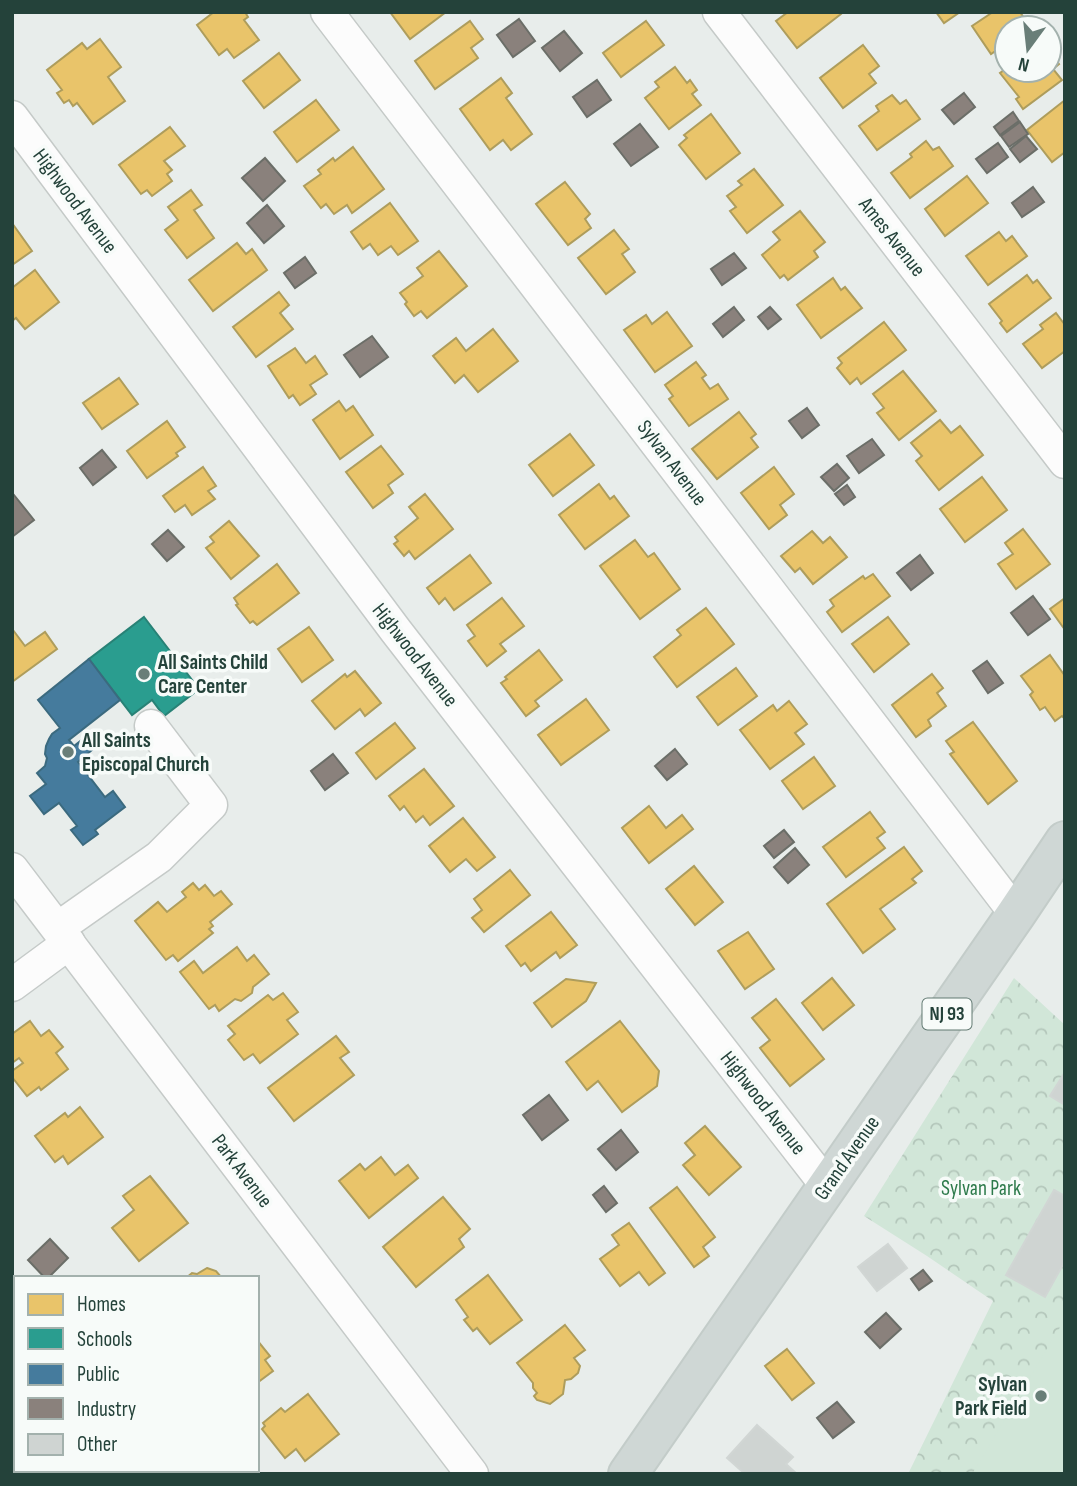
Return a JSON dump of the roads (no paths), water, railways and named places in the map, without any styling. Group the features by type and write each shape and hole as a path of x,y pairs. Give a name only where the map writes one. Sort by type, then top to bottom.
{"main road":[{"name":"Grand Avenue","path":"628,1474 1065,841"}],"street":[{"name":"Sylvan Avenue","path":"327,12 1016,914"},
{"name":"Ames Avenue","path":"719,12 1065,462"},
{"name":"Highwood Avenue","path":"12,117 396,631 827,1186"},
{"path":"12,985 63,936 159,857 211,805 151,726"},
{"name":"Park Avenue","path":"12,869 472,1474"}],"place":[{"name":"All Saints Child Care Center","path":"144,674"},
{"name":"All Saints Episcopal Church","path":"68,752"},
{"name":"Sylvan Park Field","path":"1041,1396"}],"park label":[{"name":"Sylvan Park","path":"981,1188"}]}
